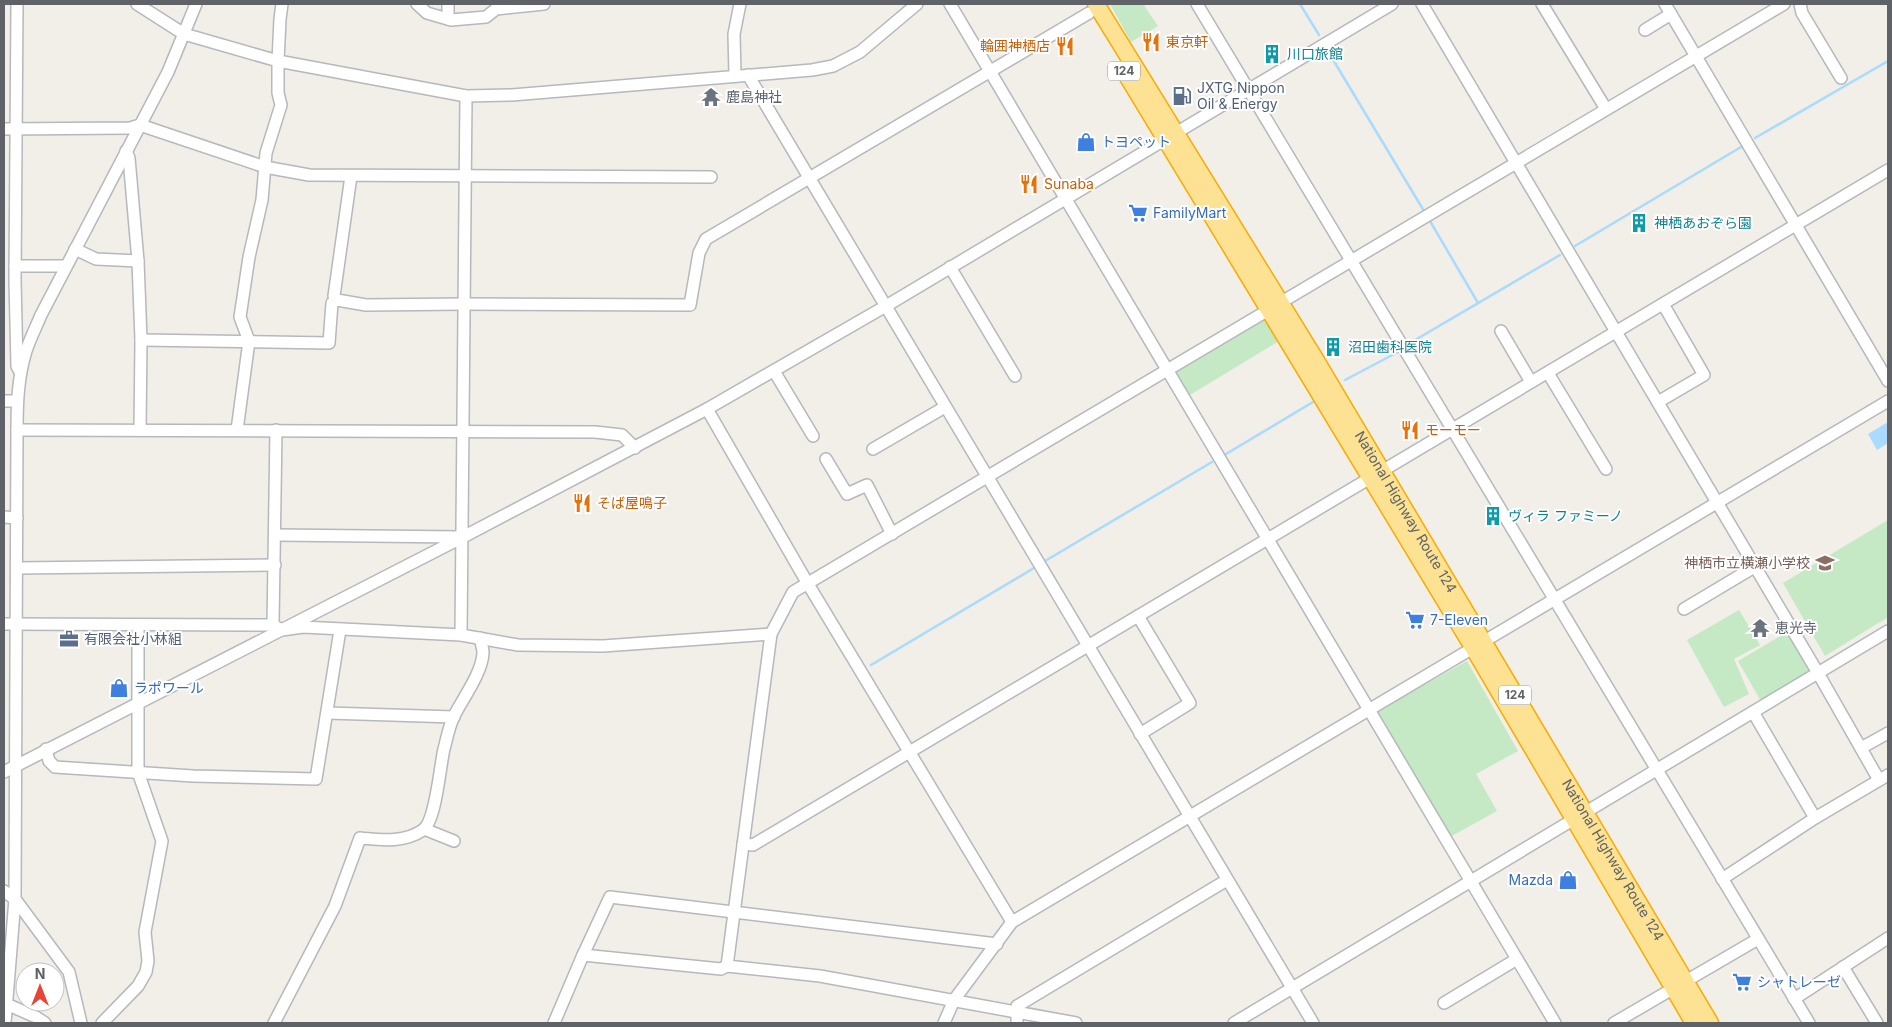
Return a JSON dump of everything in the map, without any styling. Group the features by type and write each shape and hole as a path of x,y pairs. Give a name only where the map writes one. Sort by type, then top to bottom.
{"highway":[{"name":"National Highway Route 124","path":"1089,7 1276,307 1679,985 1710,1023"},
{"name":"National Highway Route 124","path":"1679,985 1694,1023"}],"street":[{"path":"17,4 15,266 17,366 21,374"},
{"path":"137,4 184,34 278,61 466,96 512,96 735,75 812,70 833,66 860,52 917,4"},
{"path":"5,1023 5,1003 15,899 17,765 16,430 17,401 21,374 26,351 40,315 168,72 196,4"},
{"path":"237,430 249,341 240,317 249,257 262,200 266,153 281,105 278,92 278,61 282,4"},
{"path":"417,4 427,13 451,20 486,17 496,6 544,4"},
{"path":"448,4 448,19"},
{"path":"735,75 734,34 740,4"},
{"path":"950,4 1553,1020 1540,1023"},
{"path":"1197,4 1553,600 1809,1023"},
{"path":"4,772 139,703 278,627 463,537 707,409 886,306 1392,4"},
{"path":"1422,4 1756,566 1861,748 1884,778 1815,818 1722,879"},
{"path":"1542,4 1606,109"},
{"path":"1665,4 1888,381"},
{"path":"727,966 771,634 793,592 1784,4"},
{"path":"1800,4 1802,13 1841,78"},
{"path":"142,340 329,343 332,303 337,300 366,305 690,305 699,253 706,239 990,71 1089,7"},
{"path":"1645,30 1671,14"},
{"path":"748,75 1313,1023"},
{"path":"461,635 466,96"},
{"path":"4,129 130,128 140,125 265,167 309,174 351,176 711,177"},
{"path":"126,151 130,158 142,340 140,430"},
{"path":"743,844 753,845 1796,225 1887,175"},
{"path":"337,300 334,296 351,176"},
{"path":"75,249 96,259 138,261"},
{"path":"15,266 66,266"},
{"path":"950,267 1015,376"},
{"path":"1658,402 1704,374 1663,304"},
{"path":"1501,331 1531,382"},
{"path":"774,371 813,436"},
{"path":"1548,373 1606,469"},
{"path":"4,401 17,401"},
{"path":"944,1023 954,1000 1012,922 1888,401"},
{"path":"873,449 945,407"},
{"path":"707,409 808,584 1012,922"},
{"path":"16,430 604,433 622,435 635,448"},
{"path":"276,430 275,565 278,627"},
{"path":"826,459 847,494 867,485 892,534"},
{"path":"4,517 16,518"},
{"path":"276,535 463,537"},
{"path":"16,568 275,565"},
{"path":"1684,609 1756,566"},
{"path":"1138,616 1190,703 1140,734"},
{"path":"4,624 303,627 461,635 518,645 603,646 771,634"},
{"path":"102,1023 138,986 146,972 145,932 162,841 138,772 138,625"},
{"path":"46,750 49,761 55,768 193,776 316,779 340,630"},
{"path":"1234,1023 1888,631"},
{"path":"274,1023 335,906 360,838 402,840 424,829 429,822 440,780 443,756 454,718 476,676 483,654 480,638"},
{"path":"4,651 16,651"},
{"path":"1753,712 1815,818"},
{"path":"328,713 454,718"},
{"path":"1861,748 1888,733"},
{"path":"424,829 454,841"},
{"path":"1017,1017 1018,1006 1227,880"},
{"path":"4,891 15,899 69,972 80,1023"},
{"path":"554,1023 610,897 997,944"},
{"path":"1794,999 1888,938"},
{"path":"1614,1023 1758,939"},
{"path":"583,955 721,969 727,966 820,976 954,1000 1017,1017 1076,1023"},
{"path":"1444,1003 1517,959"},
{"path":"1843,967 1877,1023"},
{"path":"5,1003 45,1023"}],"green space":[{"path":"1110,4 1143,4 1158,26 1131,42"},
{"path":"1264,317 1279,341 1190,395 1175,371"},
{"path":"1888,520 1888,617 1825,656 1783,583"},
{"path":"1739,610 1760,645 1734,659 1749,694 1724,707 1687,640"},
{"path":"1789,631 1811,667 1809,671 1761,701 1738,661"},
{"path":"1467,661 1518,751 1476,774 1497,811 1450,837 1378,711"}],"water":[{"path":"1888,422 1888,443 1877,450 1868,434"}],"waterway":[{"path":"1300,4 1319,35"},
{"path":"1329,53 1424,211"},
{"path":"1755,138 1888,61"},
{"path":"1575,246 1741,147"},
{"path":"1430,221 1478,303"},
{"path":"1410,343 1560,255"},
{"path":"1345,380 1398,352"},
{"path":"1226,454 1313,402"},
{"path":"1045,561 1212,462"},
{"path":"871,665 1034,568"}],"place":[{"name":"東京軒","path":"1151,42"},
{"name":"輪囲神栖店","path":"1065,46"},
{"name":"川口旅館","path":"1272,54"},
{"name":"JXTG Nippon Oil & Energy","path":"1182,96"},
{"name":"鹿島神社","path":"711,97"},
{"name":"トヨペット","path":"1086,142"},
{"name":"Sunaba","path":"1029,184"},
{"name":"FamilyMart","path":"1138,213"},
{"name":"神栖あおぞら園","path":"1639,223"},
{"name":"沼田歯科医院","path":"1333,347"},
{"name":"モーモー","path":"1410,430"},
{"name":"そば屋鳴子","path":"582,503"},
{"name":"ヴィラ ファミーノ","path":"1493,516"},
{"name":"神栖市立横瀬小学校","path":"1825,563"},
{"name":"7-Eleven","path":"1415,620"},
{"name":"恵光寺","path":"1760,628"},
{"name":"有限会社小林組","path":"69,639"},
{"name":"ラポワール","path":"119,688"},
{"name":"Mazda","path":"1568,880"},
{"name":"シャトレーゼ","path":"1742,982"}]}
